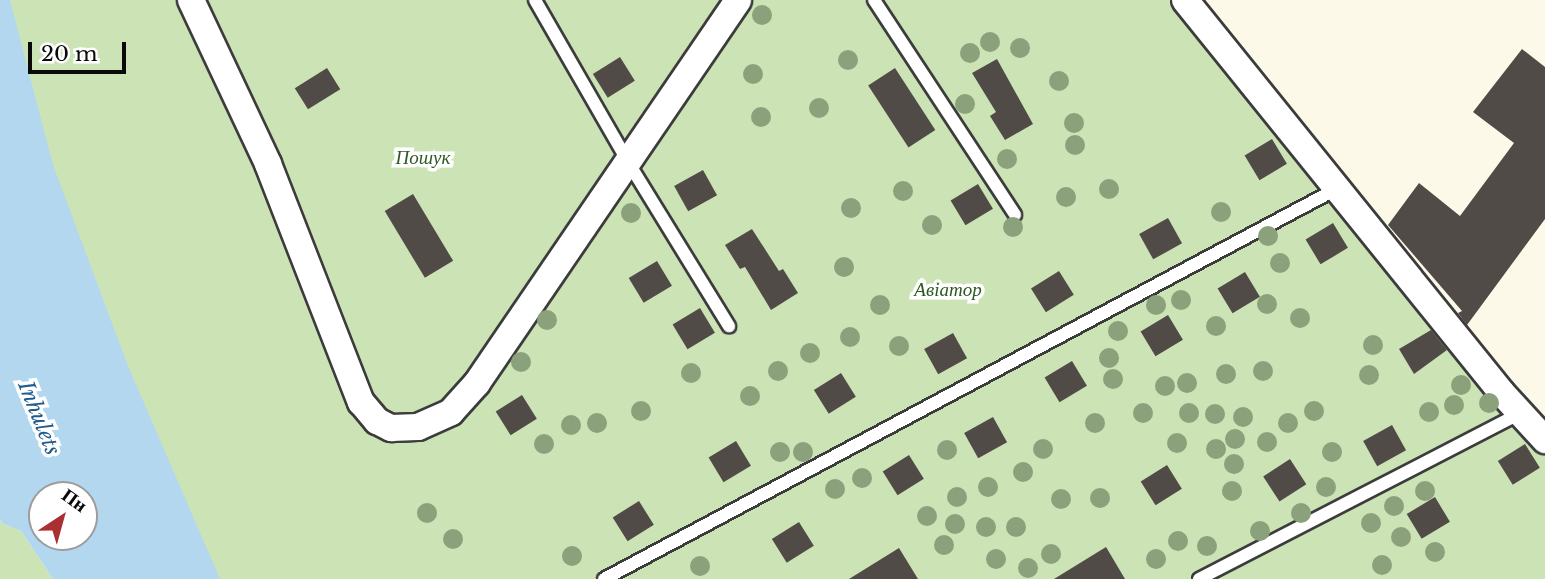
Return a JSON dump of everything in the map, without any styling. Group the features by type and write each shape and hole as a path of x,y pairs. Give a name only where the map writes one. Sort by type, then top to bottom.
{"street":[{"path":"191,0 268,164 361,402 377,421 391,428 418,427 451,412 477,383 738,0"},
{"path":"1185,0 1519,414 1545,440"}],"lane":[{"path":"535,0 628,162 729,326"},
{"path":"874,0 1015,215"},
{"path":"604,579 1338,188"},
{"path":"1199,579 1519,414"}],"green space":[{"name":"Авіатор","path":"0,0 1185,0 1545,440 1545,579 164,579"},
{"path":"0,519 3,524 21,531 28,542 28,551 34,551 53,579 0,579"}],"water":[{"name":"Inhulets","path":"0,0 10,0 53,165 128,366 220,579 53,579 34,551 98,551 98,481 28,481 28,542 21,531 3,524 0,519"}],"building":[{"path":"1522,49 1545,67 1545,219 1467,325 1458,313 1462,311 1388,225 1419,183 1460,216 1514,143 1473,112"},
{"path":"620,57 635,81 608,98 593,74"},
{"path":"997,59 1033,124 1005,140 990,116 996,112 972,73"},
{"path":"327,68 340,89 308,109 295,88"},
{"path":"895,68 935,130 908,147 868,85"},
{"path":"1272,139 1287,164 1260,180 1245,155"},
{"path":"703,170 717,195 688,211 674,186"},
{"path":"978,184 993,209 966,225 951,200"},
{"path":"413,194 453,261 425,278 385,211"},
{"path":"1168,218 1182,243 1153,259 1139,234"},
{"path":"1333,223 1348,248 1321,264 1306,239"},
{"path":"752,229 779,271 783,269 798,293 771,310 745,267 740,269 725,245"},
{"path":"657,261 672,286 644,303 629,278"},
{"path":"1059,271 1074,295 1046,312 1031,288"},
{"path":"1245,272 1260,297 1233,313 1218,288"},
{"path":"700,308 715,333 688,349 673,324"},
{"path":"1168,315 1183,340 1156,356 1141,331"},
{"path":"1431,330 1447,350 1414,374 1399,349"},
{"path":"953,333 967,358 938,374 924,349"},
{"path":"1072,361 1087,386 1060,402 1045,377"},
{"path":"841,373 856,397 829,414 814,390"},
{"path":"522,395 537,419 511,435 496,411"},
{"path":"993,417 1007,442 978,458 964,433"},
{"path":"1392,425 1406,450 1377,466 1363,441"},
{"path":"736,441 751,466 724,482 709,457"},
{"path":"1525,444 1540,468 1513,485 1498,461"},
{"path":"909,455 924,479 898,495 883,471"},
{"path":"1290,459 1306,484 1280,502 1263,476"},
{"path":"1167,465 1182,489 1156,505 1141,481"},
{"path":"1435,497 1450,522 1422,539 1407,514"},
{"path":"639,501 654,525 628,541 613,517"},
{"path":"799,522 814,546 787,563 772,539"},
{"path":"1106,547 1125,579 1054,579"},
{"path":"899,548 918,579 849,579"}],"park label":[{"name":"Пошук","path":"423,158"}]}
